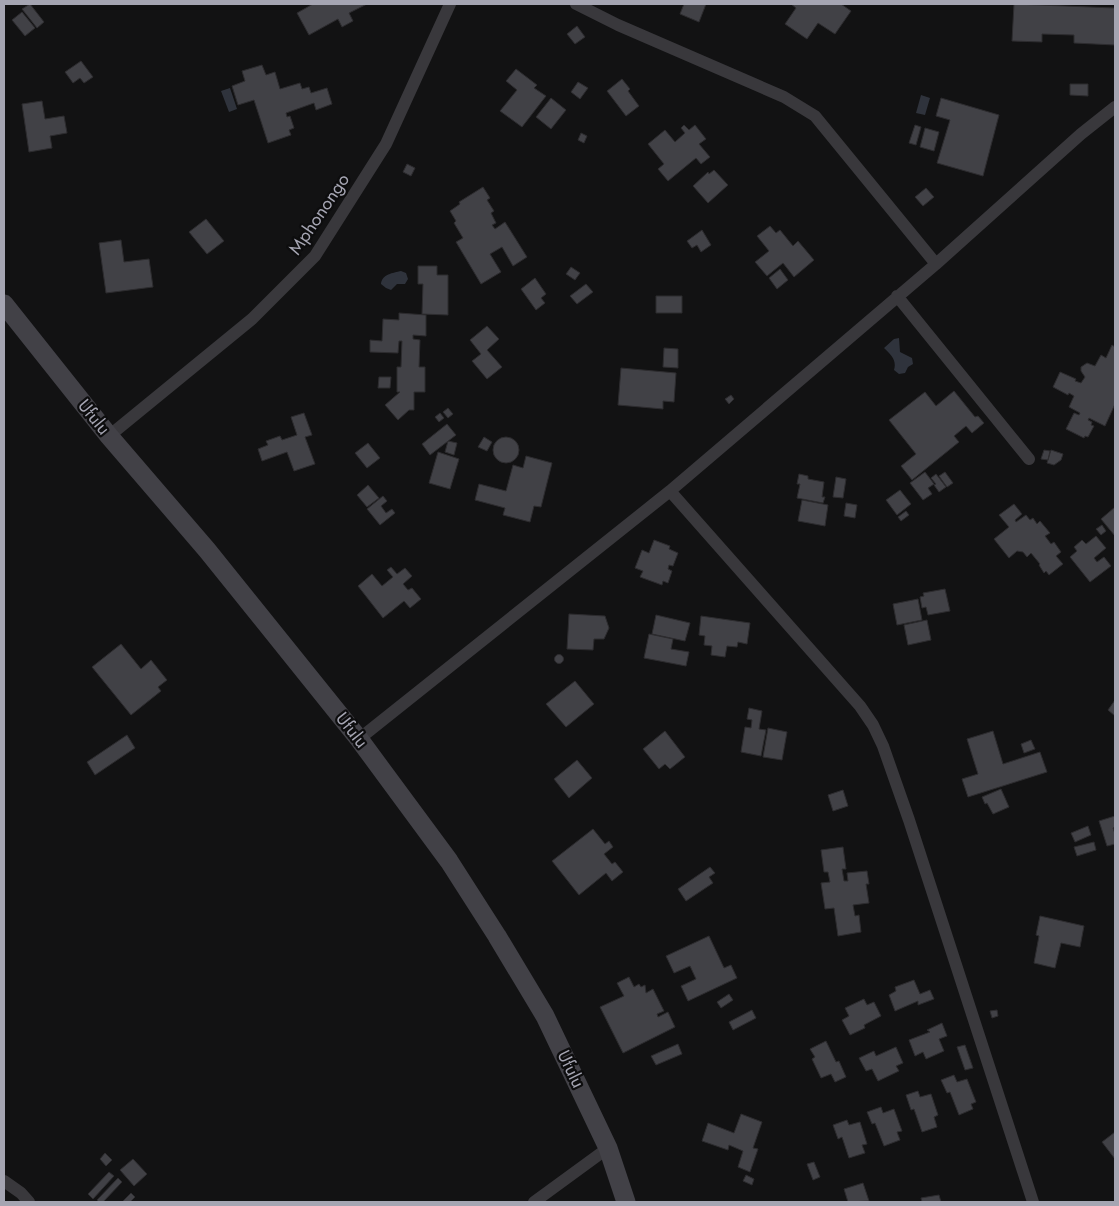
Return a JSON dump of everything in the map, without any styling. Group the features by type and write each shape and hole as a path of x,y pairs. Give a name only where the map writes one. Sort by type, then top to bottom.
{"street":[{"name":"Mphonongo","path":"109,436 252,319 315,256 386,144 450,4"},
{"path":"576,4 784,98 815,116 936,264"},
{"path":"360,739 670,490 936,264 1080,134 1115,108"},
{"path":"897,296 1029,459"},
{"name":"Ufulu","path":"4,304 109,436 214,558 360,739 449,861 498,936 545,1016 608,1148 626,1202"},
{"path":"670,490 860,706 873,725 883,746 908,820 1033,1202"},
{"path":"534,1202 608,1148"},
{"path":"4,1181 21,1193 29,1202"}],"shaded area":[{"path":"230,88 237,109 229,112 221,91"},
{"path":"921,95 930,98 925,115 916,113"},
{"path":"401,271 406,273 408,279 405,284 397,284 391,290 381,284 386,276"},
{"path":"899,338 900,352 912,358 913,364 908,367 905,373 899,374 894,370 895,363 893,358 884,348 894,339"}],"building":[{"path":"30,4 44,22 37,28 22,9"},
{"path":"313,4 367,4 349,13 353,21 342,27 338,19 309,35 297,13"},
{"path":"684,4 706,4 699,22 680,14"},
{"path":"791,4 841,4 851,11 835,34 818,23 807,39 785,24 796,8"},
{"path":"1014,4 1115,8 1115,45 1074,43 1074,35 1042,34 1042,42 1012,41"},
{"path":"22,12 35,28 25,36 12,20"},
{"path":"577,26 585,37 575,44 567,34"},
{"path":"81,61 93,77 84,83 80,78 73,83 65,72"},
{"path":"262,65 266,75 275,72 280,89 300,83 302,89 309,87 311,93 327,88 332,104 316,110 314,103 286,113 287,117 290,116 294,128 289,130 291,135 268,143 254,100 238,105 232,86 245,81 242,71"},
{"path":"516,69 537,85 534,88 546,96 522,127 500,111 517,90 506,81"},
{"path":"622,79 639,106 626,116 607,91"},
{"path":"578,82 588,88 580,99 571,92"},
{"path":"1070,84 1088,84 1088,96 1070,95"},
{"path":"551,98 566,110 551,129 536,117"},
{"path":"941,98 999,115 983,176 937,163 950,120 936,116"},
{"path":"42,101 45,119 64,116 67,133 50,136 52,148 29,152 22,104"},
{"path":"684,125 689,130 695,125 706,139 699,144 710,157 701,164 696,158 668,181 658,169 664,164 648,144 665,130 675,142 685,133 681,128"},
{"path":"915,125 921,127 916,145 909,143"},
{"path":"925,128 939,132 934,151 920,147"},
{"path":"581,133 587,136 584,143 578,140"},
{"path":"407,164 415,168 411,176 403,172"},
{"path":"714,170 728,185 708,203 693,186 708,172 709,174"},
{"path":"483,187 490,198 487,200 494,211 491,213 496,223 492,225 495,229 505,222 527,257 513,266 502,247 490,254 501,272 481,284 456,242 463,238 454,223 456,221 450,211 460,204 459,202"},
{"path":"926,188 934,197 923,206 915,197"},
{"path":"206,219 224,241 207,254 189,232"},
{"path":"770,226 776,233 780,230 793,246 798,241 814,260 794,277 783,263 767,276 755,262 769,251 757,236"},
{"path":"702,230 711,245 701,252 697,245 692,248 687,241"},
{"path":"121,240 124,262 149,259 153,287 106,293 99,243"},
{"path":"418,266 437,266 437,275 448,275 448,315 422,314 423,284 418,284"},
{"path":"571,267 580,273 575,280 566,274"},
{"path":"780,269 788,280 777,289 769,278"},
{"path":"535,278 546,294 541,298 545,303 536,310 521,289"},
{"path":"586,284 593,292 577,304 570,296"},
{"path":"656,296 682,296 682,313 656,313"},
{"path":"399,313 426,315 426,336 413,335 413,339 420,340 419,367 425,367 425,392 414,392 414,410 409,410 398,420 385,405 400,392 397,392 397,367 401,367 402,341 399,341 398,353 370,352 370,340 382,341 383,319 399,320"},
{"path":"487,326 499,339 487,350 502,367 487,379 472,361 481,354 470,340"},
{"path":"1112,345 1115,347 1115,404 1105,426 1089,418 1088,420 1092,422 1091,425 1094,426 1088,437 1085,436 1084,438 1066,429 1074,413 1079,415 1080,413 1069,407 1074,396 1053,387 1060,372 1081,383 1085,377 1081,367 1087,363 1095,366 1101,355 1106,358"},
{"path":"664,348 678,349 678,368 663,367"},
{"path":"621,368 676,373 674,402 663,401 663,409 618,405"},
{"path":"379,377 391,377 390,388 378,388"},
{"path":"954,391 975,417 978,416 984,423 972,433 966,426 954,436 959,442 912,480 901,466 916,454 889,420 925,392 936,406"},
{"path":"731,395 734,399 729,404 725,399"},
{"path":"448,408 453,414 448,418 443,412"},
{"path":"304,413 312,435 305,437 315,464 294,471 287,452 262,461 258,449 268,445 266,441 280,436 282,440 297,435 291,417"},
{"path":"440,413 444,418 439,422 435,417"},
{"path":"447,424 456,435 430,455 422,444"},
{"path":"484,437 492,442 487,451 478,447"},
{"path":"506,437 515,441 519,450 515,459 506,463 497,459 493,450 497,441"},
{"path":"448,441 457,443 454,455 445,452"},
{"path":"368,443 380,458 367,468 355,453"},
{"path":"1044,450 1050,451 1048,460 1041,459"},
{"path":"1051,450 1063,454 1061,460 1054,465 1047,463"},
{"path":"438,452 459,459 450,489 429,483"},
{"path":"526,456 552,463 541,507 534,506 530,522 503,515 505,508 475,500 479,484 506,491 513,465 523,468"},
{"path":"925,472 934,484 928,488 932,494 923,500 910,483"},
{"path":"945,472 953,483 947,487 939,476"},
{"path":"799,474 808,476 808,479 824,482 822,497 825,497 823,503 797,498 800,484 797,484"},
{"path":"936,474 946,487 939,492 931,478"},
{"path":"836,477 846,479 843,498 833,497"},
{"path":"368,485 379,498 367,507 357,495"},
{"path":"900,490 911,504 897,515 886,500"},
{"path":"383,496 387,501 381,506 386,513 392,509 395,513 380,525 367,509"},
{"path":"802,500 828,505 825,526 798,521"},
{"path":"846,503 857,505 855,518 844,516"},
{"path":"1014,504 1022,514 1015,520 1016,522 1026,515 1030,520 1033,518 1037,524 1040,521 1050,533 1045,536 1051,544 1054,542 1061,552 1056,556 1063,564 1049,575 1046,571 1044,573 1040,564 1031,553 1027,557 1023,552 1017,551 1009,558 994,539 1009,527 999,515"},
{"path":"1115,507 1115,536 1101,519"},
{"path":"906,511 909,515 901,521 898,517"},
{"path":"1102,525 1106,531 1101,535 1096,529"},
{"path":"1096,536 1106,548 1094,558 1097,562 1104,557 1111,566 1090,582 1070,557 1077,551 1074,547 1082,540 1086,544"},
{"path":"654,540 670,546 669,549 678,553 673,566 669,565 668,569 672,571 668,583 663,581 662,585 640,577 643,571 635,568 642,550 649,553"},
{"path":"391,567 397,574 405,568 412,576 403,584 408,590 412,588 421,599 410,608 404,601 383,618 358,586 372,574 382,586 393,577 387,570"},
{"path":"945,589 950,611 928,615 926,607 922,608 920,597 924,596 923,593"},
{"path":"918,599 922,620 897,625 893,604"},
{"path":"569,614 605,616 609,628 604,639 594,639 593,650 567,649"},
{"path":"656,615 690,623 685,641 652,634"},
{"path":"701,616 750,623 747,644 738,642 737,647 727,646 725,657 711,655 712,646 704,645 705,636 699,635"},
{"path":"927,620 931,640 908,645 904,625"},
{"path":"649,634 673,639 671,649 689,652 686,666 644,658"},
{"path":"121,644 141,669 151,660 167,680 158,687 161,691 131,715 92,667"},
{"path":"559,655 563,659 559,663 555,659"},
{"path":"575,681 594,704 566,727 546,704"},
{"path":"1115,700 1115,716 1108,710"},
{"path":"749,708 762,711 759,729 766,730 761,756 741,752 745,727 751,728 752,720 747,719"},
{"path":"768,728 787,732 782,760 763,757"},
{"path":"665,731 685,757 670,769 665,764 659,769 643,749"},
{"path":"993,731 1003,764 1040,752 1047,772 968,797 962,779 978,774 967,739"},
{"path":"127,735 135,748 95,775 87,762"},
{"path":"1031,740 1035,749 1024,753 1021,744"},
{"path":"577,760 592,778 569,798 554,779"},
{"path":"1001,789 1009,807 993,814 982,797"},
{"path":"843,790 848,806 833,811 828,795"},
{"path":"1115,816 1115,827 1113,828 1115,844 1107,846 1099,821"},
{"path":"1088,826 1091,835 1075,842 1071,833"},
{"path":"593,829 605,844 609,841 613,847 604,854 612,864 615,862 623,872 612,881 606,873 579,895 552,861"},
{"path":"1094,842 1096,850 1077,856 1074,847"},
{"path":"843,847 846,869 842,869 844,881 848,881 847,873 867,871 869,884 866,884 869,903 853,905 855,916 859,915 861,932 838,936 834,908 825,909 821,883 830,882 828,872 824,872 821,850"},
{"path":"710,867 715,873 709,877 713,883 686,901 678,889"},
{"path":"1040,916 1084,926 1080,947 1061,943 1055,968 1034,963 1039,936 1036,935"},
{"path":"709,936 724,968 731,965 737,978 688,1001 681,986 696,979 690,966 674,973 666,956"},
{"path":"629,977 634,987 639,984 641,987 645,985 646,993 653,989 664,1011 657,1014 658,1017 668,1012 675,1027 623,1053 600,1007 624,996 617,983"},
{"path":"914,980 920,994 930,990 934,999 918,1005 918,1001 895,1011 889,995 896,991 895,987"},
{"path":"729,994 733,1000 721,1008 717,1002"},
{"path":"864,999 867,1005 874,1002 881,1016 864,1025 865,1028 850,1035 842,1020 849,1016 845,1008"},
{"path":"752,1010 756,1018 733,1030 729,1022"},
{"path":"997,1010 998,1016 992,1018 990,1011"},
{"path":"942,1023 947,1036 939,1039 944,1051 926,1059 923,1052 915,1056 909,1040 930,1032 927,1030"},
{"path":"826,1041 836,1062 839,1061 846,1077 835,1082 831,1074 821,1078 812,1059 815,1057 810,1049"},
{"path":"678,1044 682,1054 656,1065 651,1056"},
{"path":"965,1045 973,1068 965,1070 957,1047"},
{"path":"896,1047 903,1063 896,1066 899,1071 878,1081 872,1069 866,1071 859,1058 874,1051 876,1056"},
{"path":"954,1075 957,1082 967,1079 976,1102 971,1104 973,1109 959,1115 950,1092 947,1093 941,1080"},
{"path":"918,1091 920,1097 931,1094 938,1115 934,1117 937,1127 922,1132 914,1109 911,1110 906,1095"},
{"path":"881,1107 883,1113 894,1109 902,1131 897,1132 900,1140 884,1146 875,1123 872,1124 867,1112"},
{"path":"741,1114 762,1122 753,1148 758,1149 750,1172 738,1167 743,1151 729,1145 728,1150 702,1141 708,1123 734,1133"},
{"path":"847,1120 849,1125 860,1122 867,1144 862,1145 865,1153 849,1158 842,1137 838,1139 833,1125"},
{"path":"1115,1132 1115,1159 1102,1142"},
{"path":"105,1153 112,1160 106,1166 100,1159"},
{"path":"133,1159 147,1174 134,1186 120,1170"},
{"path":"814,1162 820,1177 813,1180 807,1164"},
{"path":"109,1172 114,1176 93,1199 88,1194"},
{"path":"746,1175 754,1179 752,1185 743,1181"},
{"path":"118,1178 122,1182 103,1202 99,1202 97,1200"},
{"path":"863,1183 869,1201 848,1202 844,1189"},
{"path":"131,1193 135,1197 130,1202 122,1202"},
{"path":"939,1195 941,1202 922,1202 921,1198"}]}
